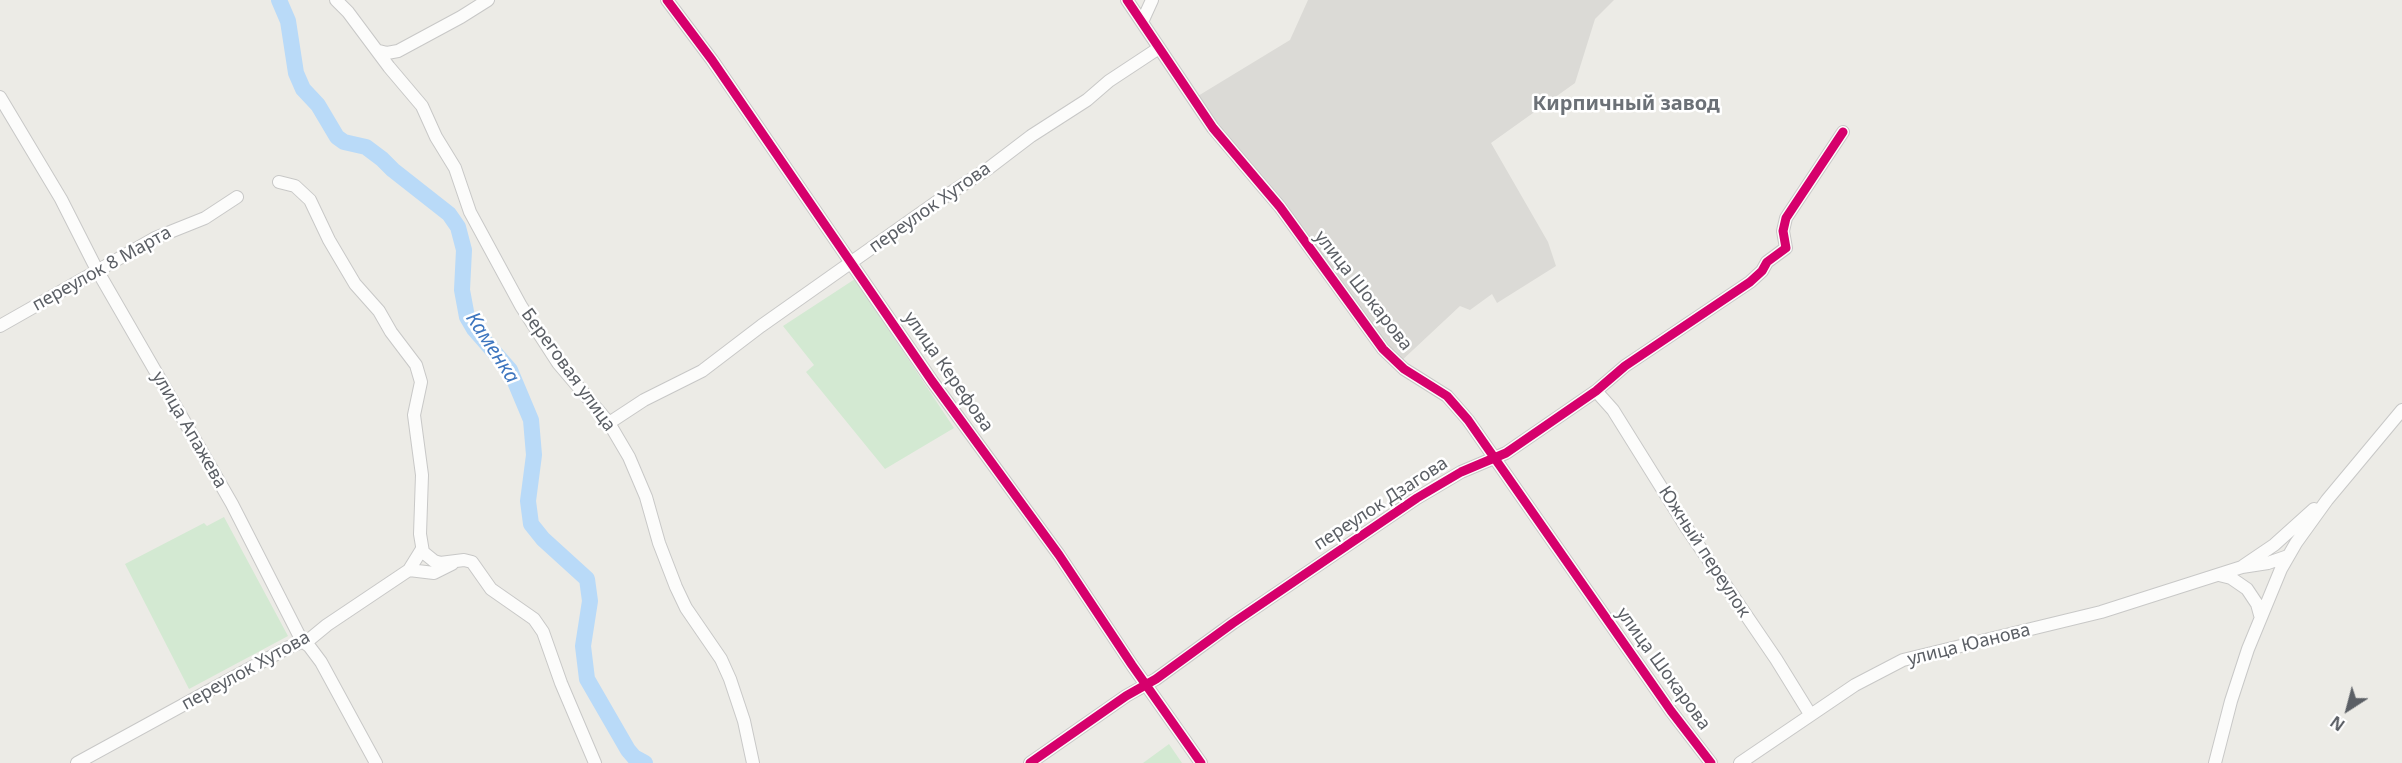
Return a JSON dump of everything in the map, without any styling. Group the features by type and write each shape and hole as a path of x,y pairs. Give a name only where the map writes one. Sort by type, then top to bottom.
{"street":[{"name":"Береговая улица","path":"336,0 422,105 436,136 455,168 470,212 527,315 558,363 609,423 640,480 659,543 676,587 686,608 721,659 730,679 744,721 753,763"},
{"path":"379,51 387,53 398,51 488,0"},
{"name":"улица Керефова","path":"667,0 712,60 950,405 1059,555 1201,763"},
{"name":"улица Шокарова","path":"1128,0 1214,128 1280,207 1383,349 1404,369 1436,388 1456,405 1496,458 1634,658 1711,763"},
{"path":"1142,22 1152,0"},
{"name":"переулок Хутова","path":"609,423 644,400 702,371 892,232 989,168 1159,48"},
{"path":"394,72 398,51"},
{"name":"улица Апажева","path":"0,97 61,199 97,270 232,504 302,641 309,646 321,662 376,763"},
{"name":"переулок Дзагова","path":"1030,763 1417,498 1461,472 1496,458 1596,391 1625,366 1750,282 1762,271 1767,262 1786,248 1783,231 1786,218 1843,132"},
{"path":"279,182 294,186 310,200 329,240 355,284 379,311 391,332 416,365 421,386 414,415 422,475 420,534 422,549 434,561 472,562 491,589 526,612 538,624 595,763"},
{"name":"переулок 8 Марта","path":"0,326 155,238 205,218 237,196"},
{"name":"Южный переулок","path":"1596,391 1604,398 1626,429 1686,528 1776,659 1810,714"},
{"path":"2215,763 2231,701 2260,615 2288,556 2334,490 2402,410"},
{"path":"2242,567 2274,545 2334,490"},
{"path":"422,549 409,570 434,573 454,562"},
{"path":"2242,567 2268,563 2288,556"},
{"name":"улица Юанова","path":"1740,763 1873,674 1904,660 2101,612 2242,567"},
{"name":"переулок Хутова","path":"77,763 309,639 409,570"},
{"path":"2219,575 2231,578 2247,589 2257,604 2260,615"}],"shaded area":[{"path":"1308,0 1614,0 1595,19 1575,83 1491,143 1548,242 1556,266 1497,303 1492,294 1470,310 1460,306 1398,364 1193,99 1290,40"}],"green space":[{"path":"855,279 954,428 885,469 806,372 814,365 783,326"},
{"path":"224,517 288,636 189,689 125,564 204,523 207,526"},
{"path":"1169,744 1182,763 1143,763"}],"waterway":[{"name":"Каменка","path":"279,0 288,21 296,73 303,89 318,105 337,137 344,142 366,147 449,214 458,227 464,250 462,290 467,317 474,329 510,370 531,420 534,455 528,501 531,524 543,539 587,579 590,601 583,646 587,679 628,750 634,757 645,763"}],"cycle path":[{"path":"667,0 712,60 932,381 1059,555 1201,763"},
{"path":"1127,0 1213,128 1280,207 1383,349 1404,369 1447,396 1468,420 1671,711 1711,763"},
{"path":"1030,763 1126,696 1156,679 1233,623 1417,498 1461,472 1506,453 1596,391 1625,366 1750,282 1762,271 1767,262 1786,248 1783,231 1786,218 1843,132"}],"district":[{"name":"Кирпичный завод","path":"1626,104"}]}
